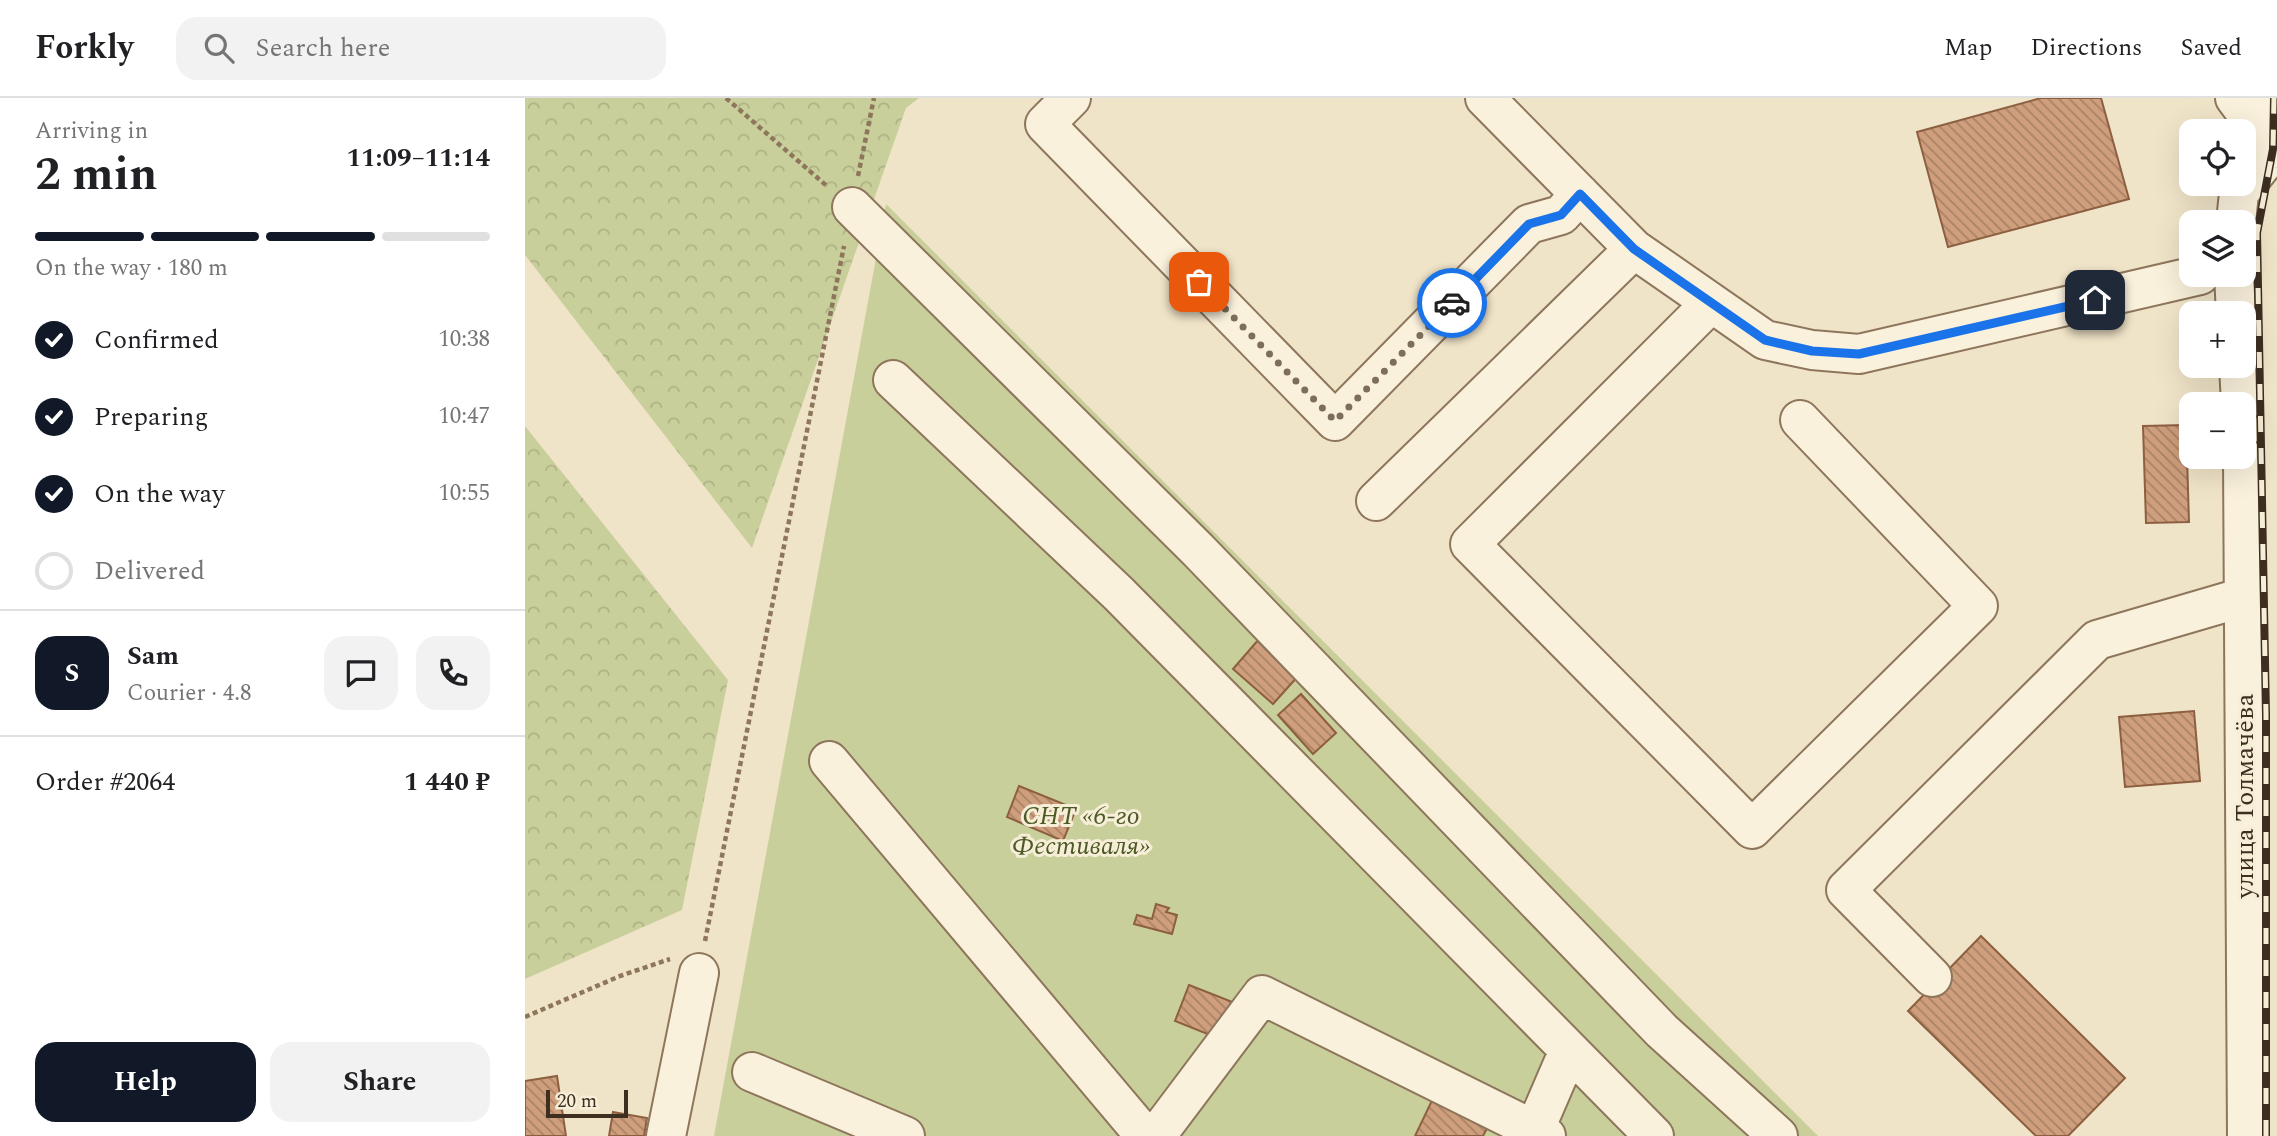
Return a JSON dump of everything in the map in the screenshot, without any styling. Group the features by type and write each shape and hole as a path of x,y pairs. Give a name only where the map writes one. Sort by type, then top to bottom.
{"street":[{"path":"1071,98 1045,124 1335,421 1529,224 1561,215 1580,194"},
{"path":"1485,98 1634,249 1765,340 1812,351 1859,354 2179,280"},
{"path":"2235,98 2275,147"},
{"path":"2256,98 2275,147"},
{"path":"2238,210 2239,193 2275,147"},
{"path":"852,207 1198,550 1663,1031 1778,1136"},
{"path":"1376,501 1634,249"},
{"path":"1711,303 1470,544 1752,829 1977,606 1800,420"},
{"path":"893,380 1119,594 1654,1136"},
{"name":"улица Толмачёва","path":"2243,469 2247,1136"},
{"path":"1932,977 1846,890 2097,640 2244,597"},
{"path":"828,761 1145,1136"},
{"path":"666,1136 689,964"},
{"path":"1156,1136 1262,995 1538,1134 1569,1050"},
{"path":"753,1072 905,1136"}],"path":[{"path":"726,98 852,207"},
{"path":"525,1017 620,976 689,964 874,98"}],"green space":[{"path":"525,98 919,98 906,108 752,548 525,255"},
{"name":"СНТ «6-го Фестиваля»","path":"886,204 1818,1136 714,1136"},
{"path":"525,426 728,680 682,910 525,979"}],"building":[{"path":"2041,98 2101,98 2129,199 1948,247 1917,132"},
{"path":"2179,425 2179,469 2187,469 2189,522 2146,523 2143,426"},
{"path":"1259,639 1299,675 1273,704 1233,669"},
{"path":"1301,694 1336,733 1313,754 1278,715"},
{"path":"2194,711 2200,781 2125,787 2119,717"},
{"path":"1019,786 1076,809 1063,841 1007,817"},
{"path":"1156,904 1169,908 1166,912 1177,915 1172,934 1134,924 1137,915 1152,919"},
{"path":"1981,936 2125,1078 2068,1136 2036,1136 1908,1011"},
{"path":"1189,985 1235,1003 1220,1039 1175,1021"},
{"path":"557,1076 566,1136 525,1136 525,1081"},
{"path":"1436,1092 1492,1119 1483,1136 1415,1136"},
{"path":"613,1112 647,1118 644,1136 609,1136"}],"railway":[{"path":"2266,1136 2266,715 2257,233 2273,149 2274,98"}],"way so far":[{"path":"1199,282 1335,421 1452,303"}],"route":[{"path":"1452,303 1529,224 1561,215 1580,194 1634,249 1765,340 1812,351 1859,354 2095,300"}]}
